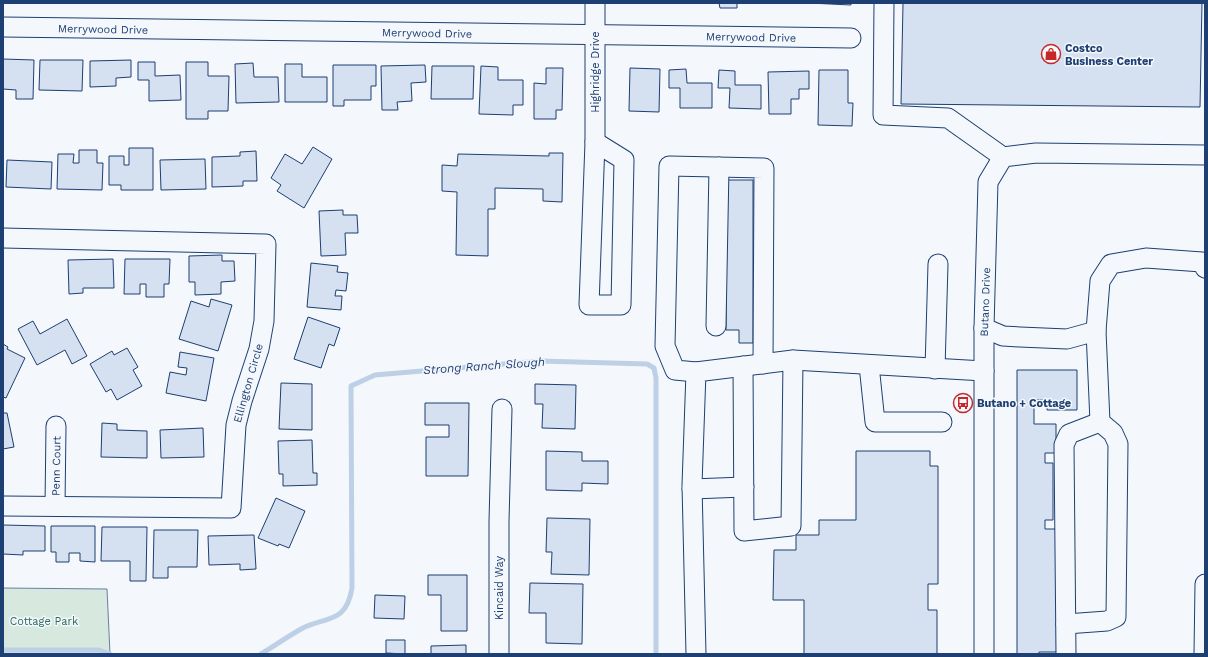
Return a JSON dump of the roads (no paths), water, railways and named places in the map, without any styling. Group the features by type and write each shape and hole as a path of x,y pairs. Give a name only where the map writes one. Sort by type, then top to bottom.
{"street":[{"name":"Highridge Drive","path":"595,3 595,142 590,305 621,306 624,160 595,142"},
{"path":"884,3 883,115 948,118 1003,157 1036,152 1205,155"},
{"name":"Merrywood Drive","path":"3,27 851,38"},
{"name":"Butano Drive","path":"984,654 984,328 988,182 1003,157"},
{"path":"763,364 764,168 669,166 665,346 675,370 696,372 763,364 793,360 984,371"},
{"path":"716,326 719,166"},
{"name":"Ellington Circle","path":"3,238 266,244 264,321 259,349 242,401 236,425 231,508 3,506"},
{"path":"1066,624 1107,621 1116,617 1118,444 1113,433 1100,422 1096,332 1100,280 1111,264 1146,258 1202,262 1205,268"},
{"path":"935,369 938,264"},
{"path":"984,328 1009,324 1053,332 1096,332"},
{"path":"744,366 744,531 790,526 793,360"},
{"path":"869,365 875,422 942,422"},
{"path":"696,372 692,488 696,654"},
{"name":"Kincaid Way","path":"500,654 499,521 502,408"},
{"path":"1066,654 1064,445 1069,434 1100,422"},
{"name":"Penn Court","path":"55,506 56,426"},
{"path":"692,488 744,487"},
{"path":"1204,654 1205,584"}],"waterway":[{"name":"Strong Ranch Slough","path":"261,654 301,629 333,618 340,614 349,600 352,588 351,386 375,375 540,361 647,364 654,368 656,378 656,654"},
{"name":"Strong Ranch Slough","path":"3,650 99,650 110,654"}],"place":[{"name":"Costco Business Center","path":"1051,54"},
{"name":"Butano + Cottage","path":"963,403"}],"park label":[{"name":"Cottage Park","path":"44,621"}]}
